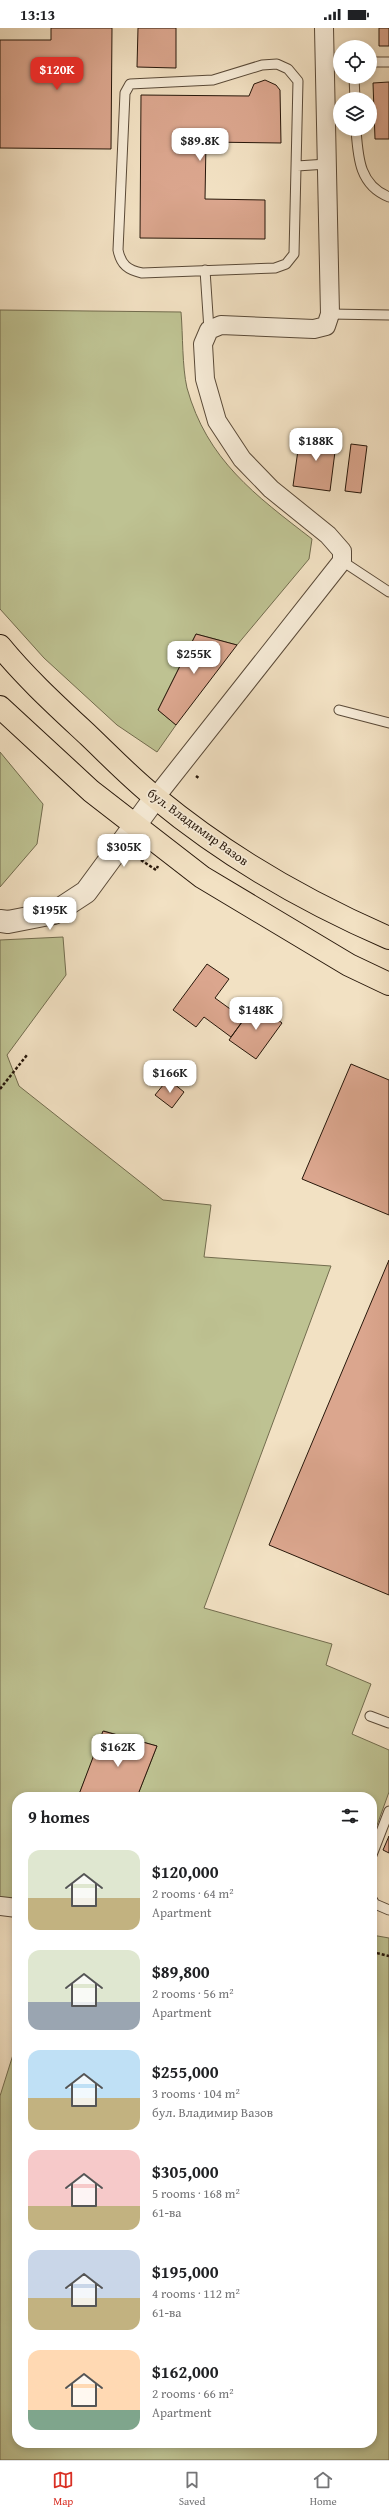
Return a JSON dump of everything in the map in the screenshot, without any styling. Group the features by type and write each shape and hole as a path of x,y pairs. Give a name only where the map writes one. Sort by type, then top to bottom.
{"main road":[{"name":"бул. Владимир Вазов","path":"0,646 25,676 155,798 204,834 290,890 346,920 389,938"},
{"path":"0,707 91,791 202,877 349,965 389,984"}],"street":[{"path":"0,921 8,922 54,913 86,892 134,824 342,561 342,551 328,535 271,489 242,459 217,421 205,379 203,344 209,330 221,325 314,329 326,326 330,314 327,164 333,63 324,28"},
{"path":"0,1906 12,1907"}],"lane":[{"path":"377,62 389,62"},
{"path":"277,64 288,70 298,81 296,166 294,254 286,264 275,268 142,273 132,271 120,260 125,93 130,84 213,80 262,65 277,64"},
{"path":"356,136 358,162 367,182 389,197"},
{"path":"296,166 327,164"},
{"path":"205,270 209,330"},
{"path":"330,314 389,315"},
{"path":"342,561 389,592"},
{"path":"338,710 389,723"},
{"path":"370,1716 389,1723"},
{"path":"377,1842 389,1811"},
{"path":"377,1905 389,1910"}],"path":[{"path":"196,776 200,779"},
{"path":"141,860 156,870"},
{"path":"0,1089 27,1055"},
{"path":"377,1953 389,1956"}],"green space":[{"path":"0,310 181,312 185,379 196,413 207,436 220,456 253,491 312,539 309,559 237,645 196,634 158,710 176,725 157,752 117,725 44,658 0,609"},
{"path":"0,752 43,804 37,844 0,887"},
{"path":"63,937 66,975 7,1055 19,1086 163,1200 211,1205 204,1257 331,1266 204,1608 332,1644 326,1665 371,1684 352,1734 389,1750 389,1792 377,1825 377,1792 139,1792 157,1746 104,1731 80,1792 12,1792 12,1901 0,1900 0,940"},
{"path":"377,1936 389,1938 389,2460 0,2460 0,2096 12,2058 12,2448 377,2448"}],"building":[{"path":"51,28 112,28 111,149 0,148 0,40 51,40"},
{"path":"138,28 176,28 176,68 137,67"},
{"path":"379,28 389,28 389,46 379,46"},
{"path":"265,80 276,85 280,90 281,143 206,142 205,199 265,200 265,239 140,238 141,95 249,96 254,84"},
{"path":"389,82 389,139 375,139 375,136 377,136 377,92 373,92 373,84"},
{"path":"311,433 337,436 330,491 293,486 298,450"},
{"path":"351,444 367,446 361,493 345,491"},
{"path":"196,634 237,645 176,725 158,710"},
{"path":"207,964 229,979 215,998 244,1019 231,1037 204,1017 196,1027 173,1010"},
{"path":"256,1003 282,1023 256,1059 229,1040"},
{"path":"351,1064 389,1080 389,1215 302,1179"},
{"path":"168,1079 184,1092 172,1108 155,1095"},
{"path":"389,1260 389,1595 269,1545"},
{"path":"103,1731 157,1746 139,1792 80,1792"},
{"path":"389,1836 389,1853 383,1850"}]}
